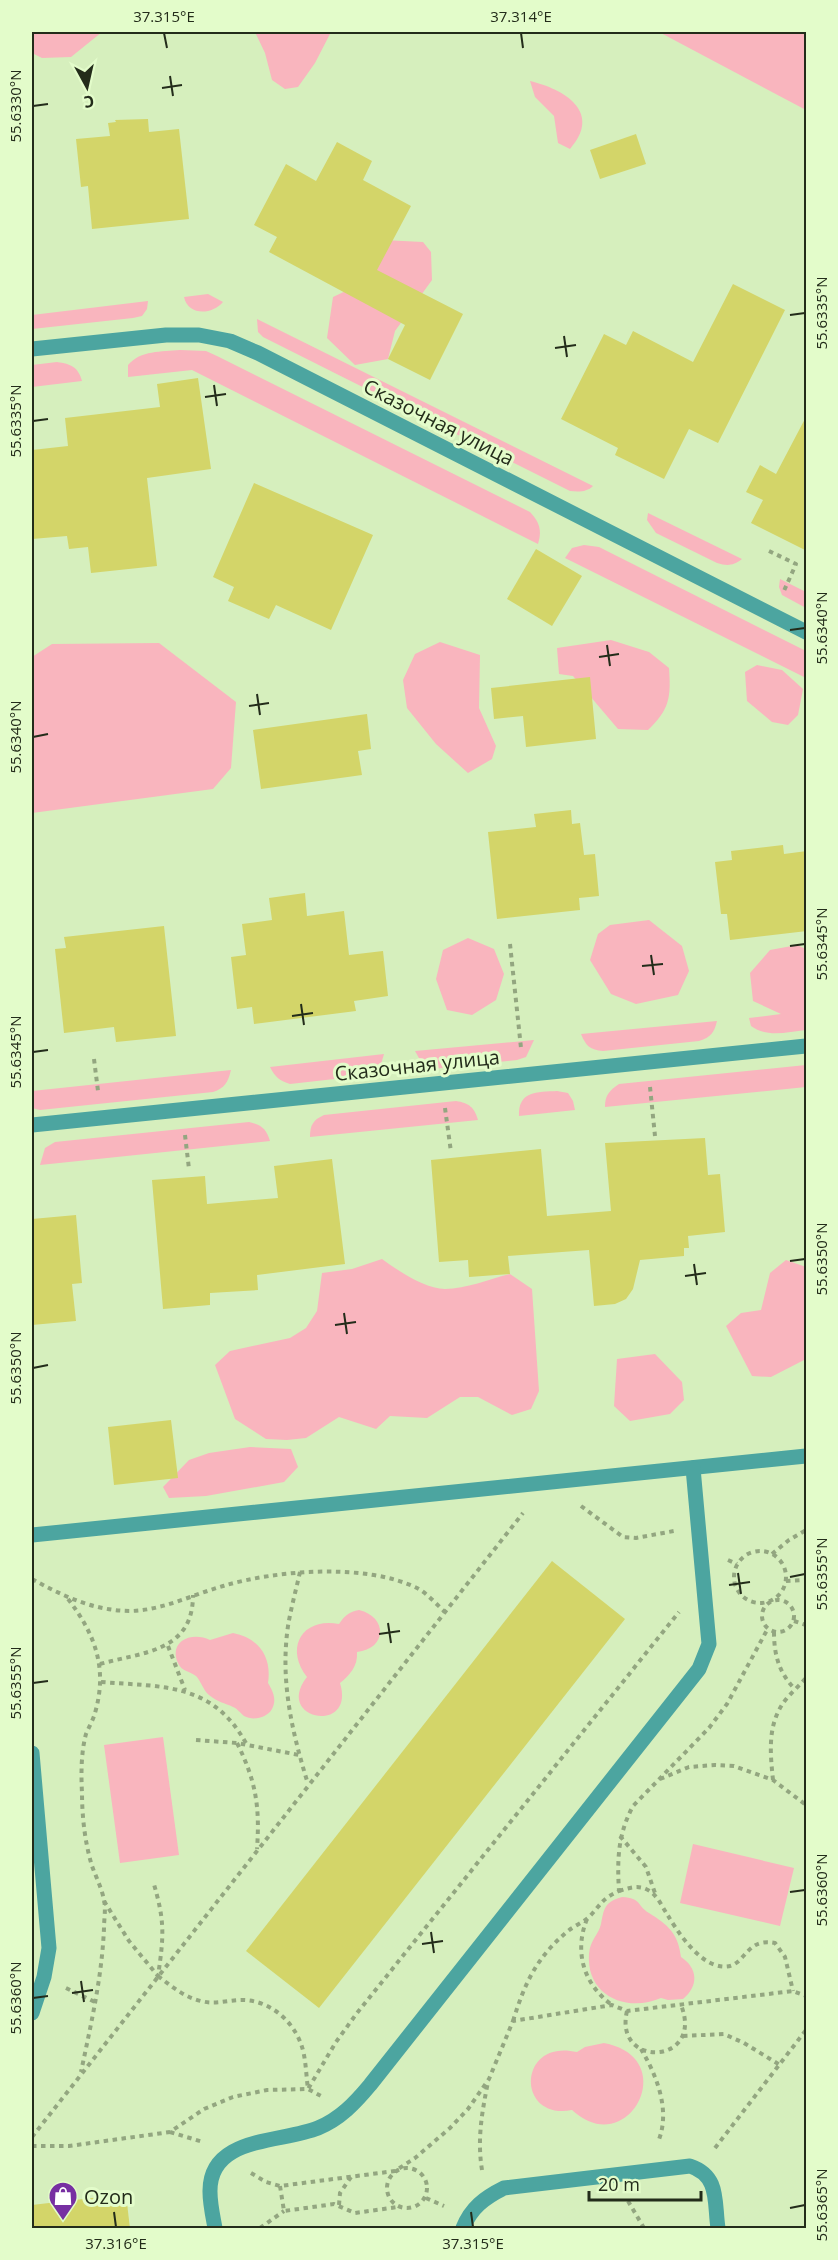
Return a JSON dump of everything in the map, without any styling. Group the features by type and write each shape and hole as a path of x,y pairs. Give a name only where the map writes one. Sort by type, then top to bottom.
{"street":[{"name":"Сказочная улица","path":"32,349 165,335 199,335 230,341 258,353 807,632"},
{"name":"Сказочная улица","path":"32,1125 807,1046"},
{"path":"32,1535 807,1456"},
{"path":"215,2229 210,2191 212,2176 219,2163 228,2153 317,2128 348,2109 385,2066 699,1669 709,1644 693,1468"},
{"path":"32,1753 49,1948 44,1977 32,2013"},
{"path":"463,2229 468,2217 486,2197 504,2188 690,2166 708,2176 712,2184 718,2229"}],"path":[{"path":"769,550 796,564 779,602"},
{"path":"510,944 521,1052"},
{"path":"94,1059 98,1096"},
{"path":"647,1062 655,1136"},
{"path":"32,2137 546,1483"},
{"path":"576,1503 623,1537 636,1538 677,1531 736,1564"},
{"path":"772,1554 789,1540 807,1530"},
{"path":"756,1551 772,1554 783,1566 786,1581 778,1597 762,1604 754,1603 740,1595 733,1580 736,1564 749,1553 756,1551"},
{"path":"32,1579 68,1599 92,1606 130,1611 163,1606 254,1578 300,1572 358,1574 395,1580 419,1589 445,1612"},
{"path":"300,1572 288,1626 285,1653 287,1701 308,1785"},
{"path":"786,1581 807,1580"},
{"path":"100,1664 168,1646 187,1627 193,1612 194,1595"},
{"path":"68,1599 84,1620 93,1637 100,1664 101,1682 95,1715 86,1735 82,1767 82,1795 88,1846 104,1901 129,1941 158,1976 187,1997 202,2002 242,2000 261,2003 279,2013 292,2026 301,2045 308,2089"},
{"path":"770,1601 785,1601 794,1613 794,1621 783,1632 767,1630 762,1623 761,1615 764,1607 770,1601"},
{"path":"308,2089 336,2042 357,2013 683,1607"},
{"path":"794,1621 807,1624"},
{"path":"619,1891 617,1851 620,1836 633,1806 656,1781 680,1761 709,1728 727,1704 767,1630"},
{"path":"774,1632 775,1651 780,1670 784,1678 795,1689"},
{"path":"168,1646 185,1691"},
{"path":"773,1780 770,1742 772,1726 785,1700 807,1678"},
{"path":"101,1682 185,1691 212,1704 228,1717 239,1730 247,1745"},
{"path":"196,1740 237,1743 299,1755"},
{"path":"237,1743 248,1764 255,1787 260,1816 257,1850"},
{"path":"656,1781 689,1767 734,1766 773,1780 807,1805"},
{"path":"620,1836 646,1868 657,1897 668,1917 694,1950 707,1961 726,1966 738,1963 755,1944 764,1941 775,1943 785,1957 793,1991"},
{"path":"153,1881 161,1910 164,1938 158,1976"},
{"path":"657,1897 647,1889 634,1886 609,1895 597,1905 588,1918 582,1933 580,1949 584,1971 603,1998 612,2005 627,2011 793,1991 807,1996"},
{"path":"80,2076 103,1955 104,1901"},
{"path":"486,2197 479,2144 481,2117 489,2079 513,2021 524,1986 537,1962 570,1929 588,1918"},
{"path":"627,2011 626,2032 632,2042 652,2053 665,2052 675,2046 683,2036 686,2016 681,2004"},
{"path":"513,2021 612,2005"},
{"path":"699,2169 807,2030"},
{"path":"683,2036 724,2034 780,2064"},
{"path":"636,2172 654,2150 661,2135 662,2111 655,2073 641,2049"},
{"path":"398,2207 389,2200 386,2190 388,2180 395,2171 415,2158 450,2128 468,2109 489,2079"},
{"path":"32,2146 69,2146 170,2132 204,2109 233,2097 267,2090 308,2089 348,2109"},
{"path":"228,2153 258,2178 280,2186 406,2168 416,2170 424,2177 428,2187 426,2198 419,2205 409,2209 398,2207 355,2212 334,2204 284,2211 260,2229"},
{"path":"339,2205 340,2193 351,2176"},
{"path":"280,2186 284,2211"},
{"path":"630,2204 644,2229"}],"shaded area":[{"path":"32,32 102,32 71,57 42,58 32,53"},
{"path":"255,32 331,32 315,63 298,87 285,89 272,80 265,53"},
{"path":"659,32 806,32 806,110"},
{"path":"530,81 566,96 581,113 582,124 579,136 570,149 558,143 554,116 535,97"},
{"path":"383,240 423,242 431,252 432,280 395,331 388,359 355,365 327,338 333,297 369,280"},
{"path":"208,294 223,302 213,309 201,312 190,308 184,297"},
{"path":"148,301 147,309 142,316 32,329 32,315"},
{"path":"257,319 593,486 583,491 570,491 263,337 258,332"},
{"path":"180,350 206,351 217,356 530,512 539,527 538,544 192,370 128,377 128,365 133,360 145,354"},
{"path":"57,362 73,367 82,381 32,387 32,365"},
{"path":"648,513 742,559 730,565 717,563 656,533 647,520"},
{"path":"584,545 599,547 806,651 806,678 565,558 572,548"},
{"path":"780,579 806,592 806,608 782,595 779,587"},
{"path":"611,640 649,652 669,668 668,702 661,716 648,730 618,729 573,676 559,674 557,648"},
{"path":"440,642 480,655 479,708 496,746 492,759 468,773 436,744 407,708 403,680 415,654"},
{"path":"159,643 236,702 231,768 213,789 32,813 32,657 52,644"},
{"path":"757,665 782,670 803,689 798,715 788,725 772,722 747,701 745,672"},
{"path":"649,920 682,946 689,971 678,995 636,1004 611,994 590,960 598,934 610,925"},
{"path":"468,938 494,949 504,974 496,1000 472,1015 447,1010 436,979 443,950"},
{"path":"797,945 806,949 806,1030 770,1033 757,1030 751,1026 749,1018 781,1014 753,1001 750,973 770,950"},
{"path":"717,1021 711,1034 699,1041 603,1051 589,1047 581,1034"},
{"path":"534,1040 526,1057 517,1060 433,1069 424,1067 415,1051"},
{"path":"384,1054 379,1071 370,1075 290,1084 278,1078 270,1067"},
{"path":"806,1065 806,1087 605,1107 608,1094 619,1084"},
{"path":"231,1070 225,1084 213,1092 40,1110 32,1108 32,1091"},
{"path":"557,1091 568,1093 575,1110 519,1116 525,1097 530,1094"},
{"path":"456,1101 470,1106 478,1120 310,1137 313,1123 324,1115"},
{"path":"249,1122 263,1128 270,1141 40,1165 45,1148 55,1142"},
{"path":"382,1259 412,1278 437,1288 461,1287 510,1274 532,1289 539,1391 531,1409 512,1415 478,1397 460,1397 427,1418 390,1416 376,1429 339,1417 306,1438 287,1440 266,1439 235,1419 215,1365 230,1351 290,1338 306,1328 317,1311 322,1273 352,1269"},
{"path":"786,1260 806,1267 806,1359 771,1377 752,1376 726,1326 741,1313 761,1310 770,1273"},
{"path":"655,1354 682,1382 684,1400 670,1414 630,1421 614,1406 617,1359"},
{"path":"250,1447 291,1449 298,1467 284,1482 206,1496 169,1498 163,1487 189,1460 209,1453"},
{"path":"359,1610 375,1619 380,1632 378,1639 367,1650 357,1652 353,1670 340,1683 342,1699 337,1710 328,1715 317,1716 307,1712 300,1703 299,1692 307,1677 300,1666 297,1655 301,1637 316,1625 339,1624 348,1614"},
{"path":"233,1633 257,1644 266,1657 268,1683 273,1692 274,1702 270,1712 263,1716 248,1718 235,1708 215,1699 207,1693 196,1676 184,1670 178,1663 176,1649 184,1640 196,1637 210,1640"},
{"path":"163,1737 179,1855 120,1863 104,1745"},
{"path":"693,1844 794,1868 780,1926 680,1903"},
{"path":"622,1897 636,1901 667,1926 675,1936 681,1957 691,1966 694,1977 692,1988 683,1999 661,1998 648,2002 622,2002 601,1990 594,1981 590,1969 591,1945 600,1928 606,1907 612,1901"},
{"path":"604,2043 628,2052 640,2067 643,2085 639,2102 628,2116 612,2124 593,2123 572,2110 554,2110 541,2104 533,2093 531,2080 534,2067 543,2057 557,2051 577,2052 585,2047"}],"building":[{"path":"148,119 149,132 179,129 189,219 92,229 88,186 81,187 76,139 110,136 108,123 116,122 115,120"},
{"path":"636,134 646,164 600,179 590,150"},
{"path":"337,142 372,161 363,180 411,206 377,270 463,314 430,380 388,359 405,325 269,252 277,237 254,225 286,164 316,181"},
{"path":"733,284 785,310 718,443 689,429 664,479 615,455 618,448 561,419 604,334 626,345 633,331 693,362"},
{"path":"198,378 211,469 147,478 157,566 91,573 88,547 69,549 67,536 32,539 32,450 68,446 65,418 160,407 157,384"},
{"path":"807,415 807,551 751,523 763,500 746,492 760,465 776,474"},
{"path":"254,483 373,535 331,630 276,605 269,619 228,601 234,587 213,577"},
{"path":"536,549 582,576 552,626 507,599"},
{"path":"590,677 596,739 526,747 523,716 494,719 491,688"},
{"path":"367,714 371,749 358,751 362,775 261,789 253,730"},
{"path":"571,810 572,824 580,823 584,855 595,854 599,896 579,898 580,910 497,919 488,832 536,827 534,814"},
{"path":"783,845 784,854 807,851 807,931 730,940 727,914 721,914 715,862 732,860 731,851"},
{"path":"305,893 307,916 344,911 349,955 383,951 388,996 354,1001 356,1011 254,1024 252,1007 237,1009 231,957 246,955 242,924 272,920 269,898"},
{"path":"164,926 176,1036 116,1042 114,1027 64,1033 55,949 66,948 64,937"},
{"path":"705,1138 708,1175 720,1174 725,1232 688,1236 689,1248 684,1248 684,1256 640,1260 633,1289 626,1299 615,1304 594,1306 589,1250 508,1256 510,1274 469,1277 468,1260 439,1262 431,1160 541,1149 547,1216 611,1211 605,1143"},
{"path":"332,1159 345,1264 257,1275 258,1290 210,1293 210,1305 163,1309 152,1180 205,1176 207,1204 278,1198 274,1166"},
{"path":"76,1215 82,1283 72,1284 76,1321 32,1325 32,1219"},
{"path":"171,1420 178,1478 114,1485 108,1427"},
{"path":"552,1561 625,1619 319,2008 246,1951"},
{"path":"126,2194 130,2229 32,2229 32,2205"}],"place":[{"name":"Ozon","path":"63,2222"}]}
